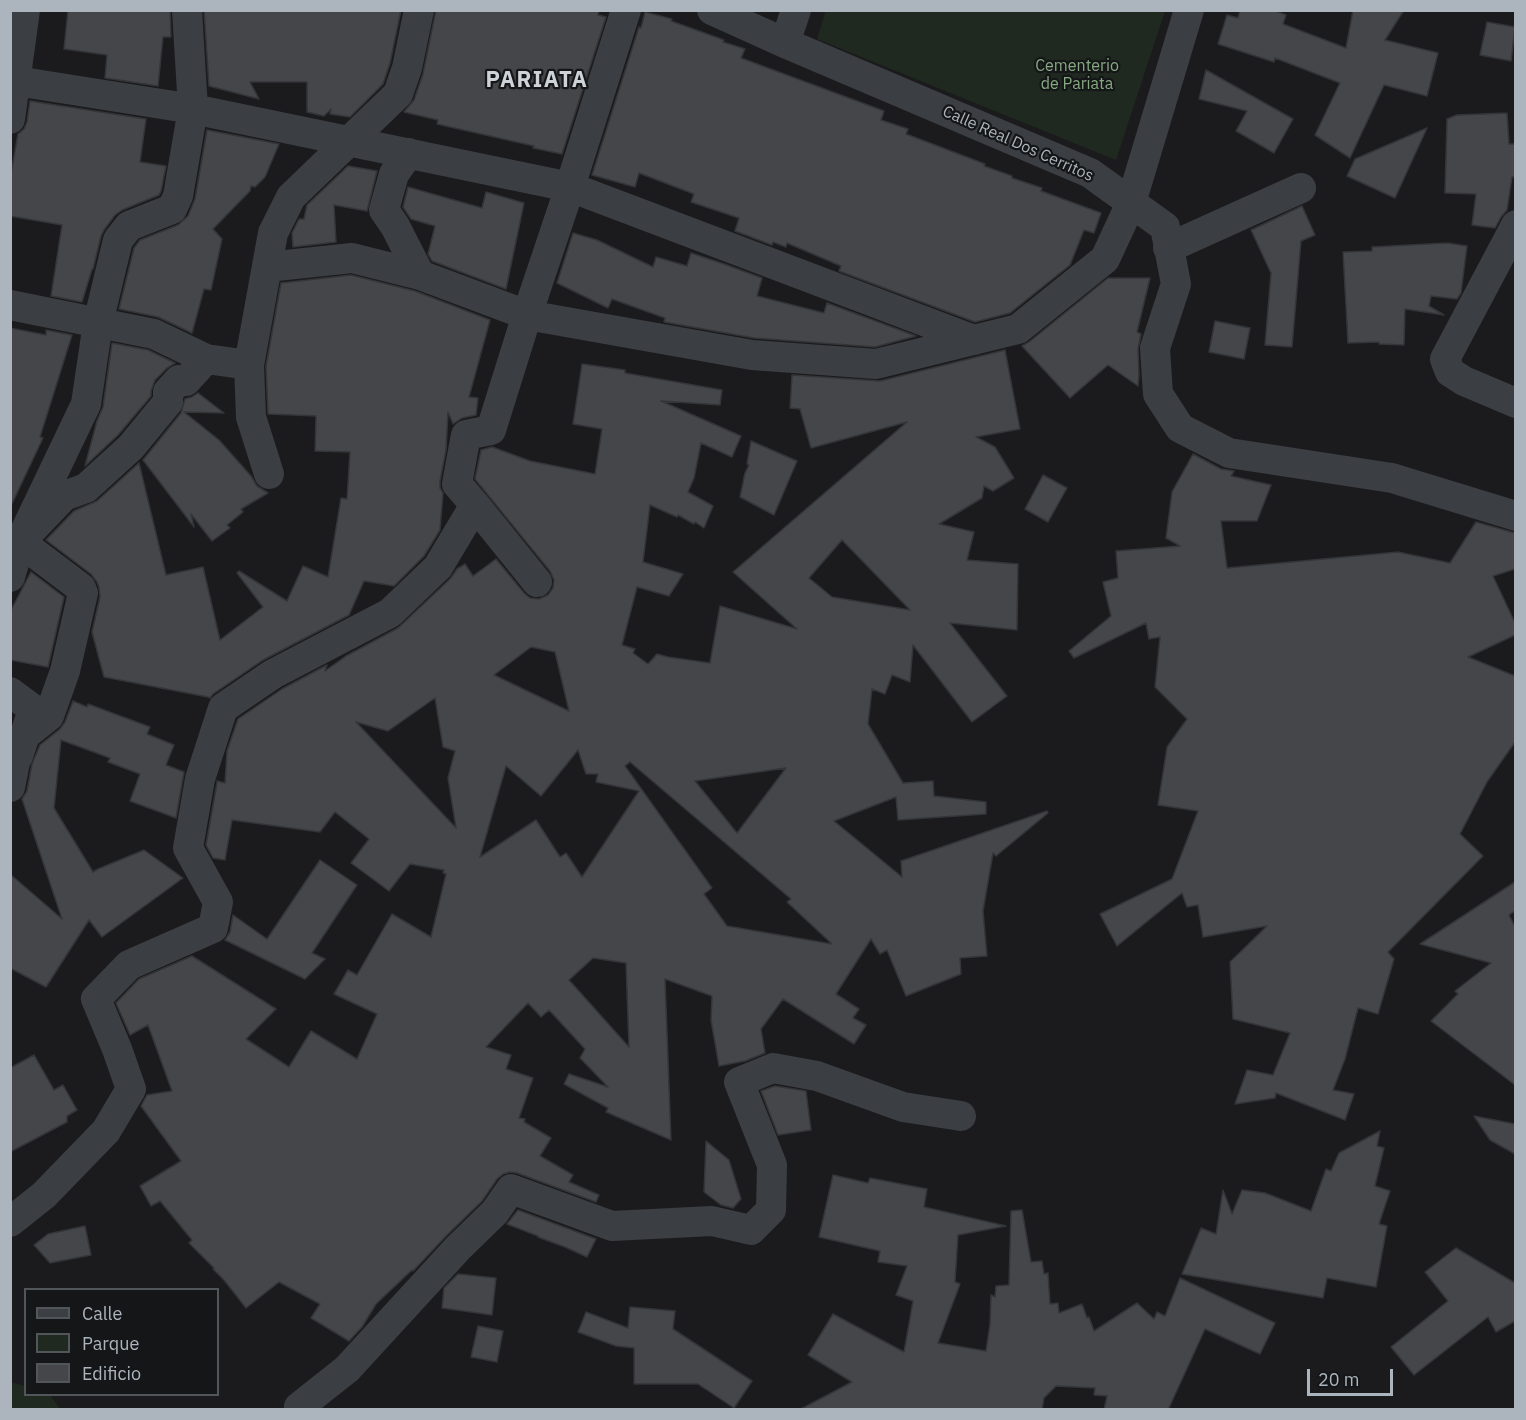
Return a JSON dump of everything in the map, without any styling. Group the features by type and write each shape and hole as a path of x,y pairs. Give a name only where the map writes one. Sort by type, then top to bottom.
{"street":[{"path":"10,119 25,10"},
{"path":"10,577 20,542 86,404 98,323 118,240 129,226 172,209 178,196 193,109 187,10"},
{"path":"269,474 251,417 249,365 273,233 291,197 398,94 407,68 419,10"},
{"path":"537,582 457,484 466,435 491,430 626,10"},
{"name":"Calle Real Dos Cerritos","path":"712,10 1090,172 1165,227 1176,284 1155,348 1158,394 1180,428 1229,453 1392,478 1515,516"},
{"path":"785,43 796,10"},
{"path":"267,267 352,258 420,275 527,315 752,355 876,364 1018,329 1106,259 1131,203 1189,10"},
{"path":"16,81 193,109 570,187 974,339"},
{"path":"409,153 394,174 384,210 395,226 420,275"},
{"path":"1168,248 1301,188"},
{"path":"1515,225 1444,359 1450,372 1464,381 1515,403"},
{"path":"10,305 154,334 206,358 249,365"},
{"path":"20,542 64,496 86,488 131,447 168,402 168,392 179,380 186,381 206,358"},
{"path":"10,1222 44,1196 106,1131 131,1089 96,999 129,965 213,928 218,902 188,848 200,779 223,708 273,674 390,613 438,567 475,505"},
{"path":"20,542 81,588 83,593 65,671 49,716 25,735"},
{"path":"10,692 33,709 16,757 10,787"},
{"path":"299,1410 299,1407 346,1369 458,1248 495,1212 512,1189 612,1227 712,1221 751,1230 771,1210 772,1166 739,1082 773,1068 817,1076 903,1107 961,1116"}],"green space":[{"name":"Cementerio de Pariata","path":"826,10 1165,11 1116,160 817,39"},
{"path":"10,1382 24,1386 24,1396 51,1396 60,1409 11,1409"}],"building":[{"path":"68,10 170,10 171,37 163,37 158,86 105,78 107,55 64,49"},
{"path":"204,10 401,10 390,63 383,84 350,117 330,114 331,109 324,116 307,112 307,82 250,82 259,99 209,86"},
{"path":"436,10 599,10 598,15 606,17 562,154 437,124 438,120 404,112 414,100 423,74"},
{"path":"1240,10 1273,10 1286,15 1283,24 1346,48 1353,10 1404,10 1385,40 1438,53 1427,96 1384,85 1350,158 1315,135 1340,83 1275,58 1274,62 1218,44 1227,15 1238,18"},
{"path":"645,12 672,19 671,21 745,49 741,58 884,111 881,120 908,129 906,134 1042,188 1041,191 1101,213 1094,233 1084,230 1070,265 1010,313 975,322 839,271 841,266 787,243 786,247 773,242 772,245 735,231 739,218 691,202 694,194 639,173 635,187 592,175"},
{"path":"1487,22 1515,27 1511,61 1480,55"},
{"path":"1206,70 1293,119 1274,153 1236,131 1247,111 1199,99"},
{"path":"30,101 146,119 140,162 166,166 159,195 122,210 115,215 104,230 82,302 51,296 62,225 10,216 10,179 18,134 27,122"},
{"path":"1507,113 1509,144 1515,144 1515,177 1512,177 1507,210 1495,228 1472,225 1476,194 1445,193 1447,119 1457,115"},
{"path":"1427,128 1395,198 1347,176 1355,159"},
{"path":"207,130 279,144 265,177 255,187 251,186 250,191 213,229 222,239 211,290 204,289 192,333 158,317 119,309 134,248 140,240 178,225 188,216 195,199"},
{"path":"348,166 377,171 367,211 334,205 336,242 293,247 292,233 299,219 304,219 307,205"},
{"path":"408,187 482,208 486,192 524,203 506,289 432,261 428,254 435,226 411,219 403,207"},
{"path":"1302,206 1315,235 1301,241 1292,347 1265,345 1271,273 1251,230"},
{"path":"573,233 597,240 653,267 656,257 687,266 691,253 762,278 757,296 824,313 827,303 916,336 875,347 754,338 664,322 665,318 612,299 608,308 557,283"},
{"path":"1447,243 1467,246 1461,293 1457,299 1431,296 1429,306 1444,315 1405,309 1404,345 1379,344 1379,342 1348,343 1343,252 1372,251 1372,247"},
{"path":"351,275 415,291 490,320 469,397 478,398 476,415 462,418 453,424 448,412 446,450 440,481 443,493 440,530 424,556 394,586 364,581 349,615 263,660 210,698 104,677 92,632 100,597 97,582 91,574 46,540 74,511 97,501 139,463 166,575 203,567 220,640 263,607 237,573 239,571 287,601 303,566 328,577 341,498 347,499 350,452 315,451 316,416 268,414 266,366 281,283"},
{"path":"1108,278 1150,278 1137,332 1141,334 1138,349 1138,386 1108,365 1070,398 1022,346"},
{"path":"1215,321 1250,328 1244,359 1209,352"},
{"path":"10,328 46,335 46,330 72,335 40,437 43,438 10,508"},
{"path":"112,343 148,350 175,363 155,380 151,396 118,435 85,466 103,407"},
{"path":"1005,350 1020,429 976,437 995,447 1014,478 993,491 984,486 982,498 939,524 974,532 967,560 1018,564 1017,630 950,623 1007,696 972,722 913,645 910,682 892,675 885,694 872,689 868,724 903,783 933,781 934,796 986,802 986,814 898,820 896,797 834,821 902,877 901,861 1047,811 1048,813 996,856 993,853 983,911 987,956 960,958 961,974 906,996 887,950 880,954 871,939 836,994 859,1009 853,1018 866,1025 854,1044 783,999 761,1029 765,1053 745,1061 719,1066 711,1020 712,996 665,979 671,1140 606,1112 608,1108 564,1084 569,1074 608,1087 580,1058 585,1049 549,1010 541,1017 528,1003 486,1047 511,1055 506,1069 533,1078 519,1118 525,1119 524,1122 551,1138 540,1156 573,1175 569,1182 599,1195 596,1202 517,1173 503,1174 482,1201 413,1271 376,1304 362,1327 349,1341 311,1318 320,1304 279,1282 246,1308 214,1268 189,1243 192,1240 160,1201 151,1206 140,1186 181,1161 141,1106 147,1095 172,1091 148,1025 130,1035 116,1003 139,979 192,956 276,1009 246,1039 289,1067 311,1031 357,1059 377,1014 334,994 348,970 357,975 392,914 431,937 446,874 443,873 444,870 410,864 389,891 351,863 369,839 335,812 320,832 232,820 225,860 213,858 206,845 217,781 225,783 227,751 238,719 282,689 327,665 325,671 346,656 398,628 450,579 457,569 465,564 473,576 496,559 530,598 539,599 548,595 553,588 554,580 550,571 475,479 481,450 492,447 530,461 595,474 602,429 573,424 582,364 625,370 625,373 722,390 720,405 661,401 741,436 732,457 701,443 694,478 688,492 713,506 704,528 695,522 694,524 678,515 677,517 650,505 643,562 683,574 669,596 637,587 622,645 635,649 633,653 648,664 657,654 710,663 720,606 797,629 733,572 907,422 811,448 800,409 790,408 792,375 880,381","holes":["842,540 910,610 832,597 809,578","531,647 555,652 569,711 494,675","435,698 443,747 455,751 448,778 456,828 356,722 388,731","578,750 586,774 598,774 596,782 639,791 582,877 566,853 560,857 536,820 480,857 506,766 541,796","630,762 791,899 787,902 832,944 727,926 704,894 712,888 625,766","786,768 737,833 695,781","593,958 626,963 629,1047 569,980"]},
{"path":"198,393 224,413 184,412 219,440 257,486 268,493 241,509 243,512 227,525 230,528 212,541 191,514 194,527 143,460 181,413 185,399"},
{"path":"751,441 797,461 774,515 740,497 749,465 747,464"},
{"path":"1193,454 1221,469 1234,471 1231,476 1271,485 1257,521 1221,521 1227,568 1398,552 1450,563 1476,522 1515,533 1515,569 1493,576 1515,623 1515,635 1468,657 1515,676 1515,742 1487,782 1460,834 1483,856 1388,952 1394,959 1378,1014 1358,1008 1345,1059 1333,1090 1354,1094 1345,1120 1276,1093 1275,1098 1235,1104 1247,1070 1273,1075 1290,1033 1233,1019 1230,962 1267,926 1203,937 1198,905 1187,907 1182,893 1117,946 1100,914 1172,879 1198,811 1158,805 1167,747 1187,719 1155,687 1160,637 1149,639 1146,623 1074,658 1069,651 1111,616 1103,582 1118,578 1116,551 1180,546 1166,538 1172,492"},
{"path":"1043,475 1067,488 1048,522 1025,509"},
{"path":"31,572 64,597 48,667 10,660 10,612"},
{"path":"73,701 87,707 88,704 150,727 147,734 174,745 166,765 184,772 176,818 130,801 140,774 108,762 110,758 61,740 54,808 93,872 144,850 183,878 102,937 89,920 46,987 10,968 10,874 62,919 22,799 27,791 32,764 40,745 60,729"},
{"path":"320,860 357,885 312,953 325,959 305,979 225,940 230,932 233,915 267,939"},
{"path":"1515,882 1515,911 1509,915 1515,927 1515,1085 1431,1021 1458,994 1455,991 1491,963 1420,944"},
{"path":"34,1055 54,1090 63,1085 77,1110 67,1116 67,1122 10,1152 10,1068"},
{"path":"775,1086 806,1091 811,1130 778,1135 761,1091"},
{"path":"1474,1116 1515,1124 1515,1154 1490,1140"},
{"path":"1380,1131 1377,1146 1384,1148 1375,1186 1390,1191 1379,1224 1387,1226 1376,1287 1327,1278 1323,1298 1182,1274 1201,1228 1216,1234 1223,1190 1232,1214 1242,1190 1265,1193 1311,1211 1326,1169 1331,1171 1339,1153"},
{"path":"706,1141 729,1160 741,1199 733,1208 721,1205 704,1192"},
{"path":"833,1175 868,1183 870,1178 927,1189 924,1207 1006,1226 958,1235 955,1282 960,1284 938,1343 986,1351 991,1295 995,1297 996,1286 1009,1285 1011,1211 1022,1210 1031,1262 1042,1261 1044,1274 1048,1273 1050,1304 1058,1303 1059,1313 1082,1304 1094,1331 1137,1303 1154,1319 1157,1312 1165,1316 1180,1278 1275,1323 1260,1354 1205,1329 1168,1410 1104,1410 1107,1396 1094,1395 1095,1388 1056,1386 1044,1398 1042,1410 799,1410 852,1382 808,1355 833,1314 904,1352 913,1301 896,1295 907,1266 878,1262 880,1251 819,1237"},
{"path":"518,1210 596,1239 587,1257 507,1224"},
{"path":"85,1226 91,1255 50,1263 34,1245 48,1234"},
{"path":"1456,1248 1515,1283 1515,1321 1496,1332 1488,1317 1414,1375 1391,1347 1448,1301 1425,1272"},
{"path":"458,1274 496,1278 492,1315 442,1308 444,1288"},
{"path":"630,1307 675,1311 673,1329 752,1381 734,1408 698,1384 634,1384 634,1348 616,1346 578,1332 586,1312 628,1328"},
{"path":"478,1326 503,1331 497,1362 471,1357"}],"district":[{"name":"PARIATA","path":"537,81"}]}
